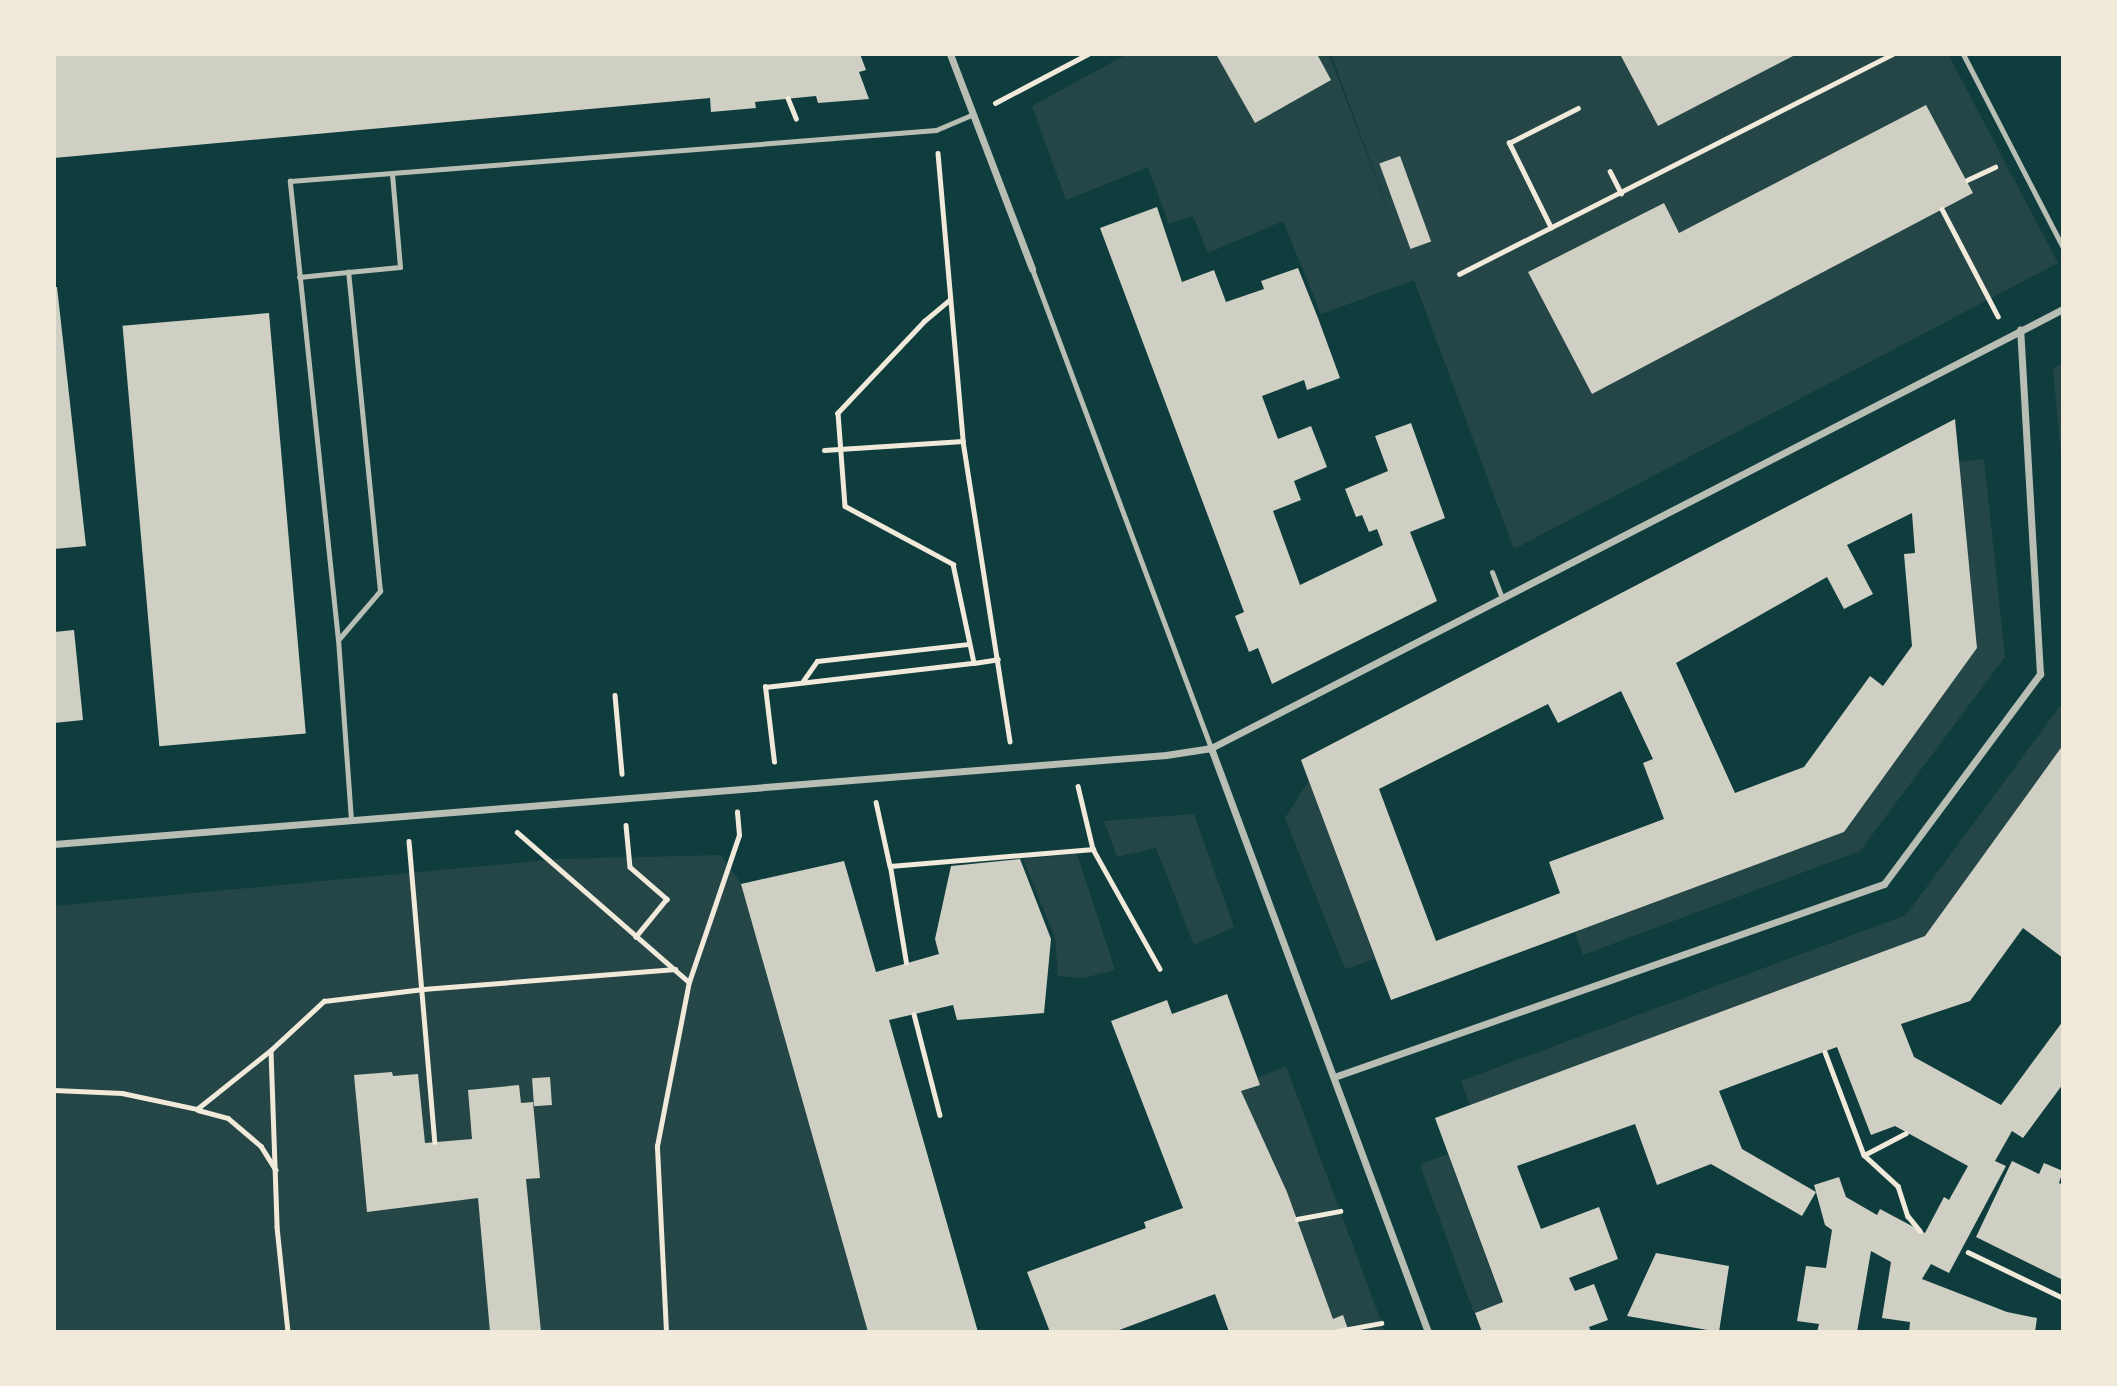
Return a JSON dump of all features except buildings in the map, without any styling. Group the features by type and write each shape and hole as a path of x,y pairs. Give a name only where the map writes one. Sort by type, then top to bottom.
{"street":[{"path":"950,54 1032,269"},
{"path":"54,844 1166,755 1211,748 2063,309"},
{"path":"1334,1077 1884,884 2040,674 2020,330"},
{"path":"1211,748 1427,1332"}],"lane":[{"path":"1964,54 2063,248"},
{"path":"351,820 338,640 289,181 936,130 972,115"},
{"path":"299,277 400,267 392,174"},
{"path":"1032,269 1211,748"},
{"path":"338,640 380,591 348,272"},
{"path":"1492,572 1502,598"}],"path":[{"path":"972,115 1088,54"},
{"path":"1460,274 1892,54"},
{"path":"1551,228 1509,143 1578,108"},
{"path":"936,130 963,441 1013,766"},
{"path":"1610,171 1621,193"},
{"path":"1942,209 2008,336"},
{"path":"950,299 925,321 838,413 840,450 845,506 953,564 974,663"},
{"path":"824,450 963,441"},
{"path":"802,681 817,661 969,644"},
{"path":"777,785 765,687 998,659"},
{"path":"871,778 890,866 906,963"},
{"path":"490,808 689,982"},
{"path":"406,816 424,989 435,1142"},
{"path":"1083,818 1093,849 1160,969"},
{"path":"666,1332 657,1146 689,982 739,835"},
{"path":"890,866 1093,849"},
{"path":"630,867 667,899 636,937"},
{"path":"197,1109 271,1050 324,1001 424,989 675,969"},
{"path":"914,1014 940,1115"},
{"path":"271,1050 277,1227 288,1332"},
{"path":"1825,1052 1864,1155 1898,1186 1908,1216 1920,1231"},
{"path":"54,1090 122,1093 228,1118 261,1146 277,1171"},
{"path":"1864,1155 1906,1133"},
{"path":"1297,1219 1340,1211"},
{"path":"1968,1252 2063,1298"},
{"path":"1338,1331 1381,1323"}],"shaded area":[{"path":"1127,54 1329,54 1398,237 1331,54 1948,54 2058,263 1514,549 1414,280 1321,314 1283,221 1208,253 1193,216 1169,224 1148,167 1066,200 1032,106"},
{"path":"2063,363 2063,478 2053,368"},
{"path":"1984,459 2005,657 1860,851 1583,955 1575,932 1844,832 1977,648 1959,462"},
{"path":"2063,702 2063,745 1925,936 1470,1105 1461,1081 1906,915"},
{"path":"1309,780 1375,959 1345,969 1285,818"},
{"path":"1194,814 1234,927 1194,945 1156,848 1117,857 1104,821"},
{"path":"1077,854 1115,970 1083,978 1058,976 1055,938 1023,859"},
{"path":"721,855 741,884 868,1332 54,1332 54,906 559,859"},
{"path":"1286,1066 1385,1332 1338,1332 1287,1192 1241,1091 1260,1085 1257,1078"},
{"path":"1448,1154 1502,1302 1474,1313 1420,1164"}]}
